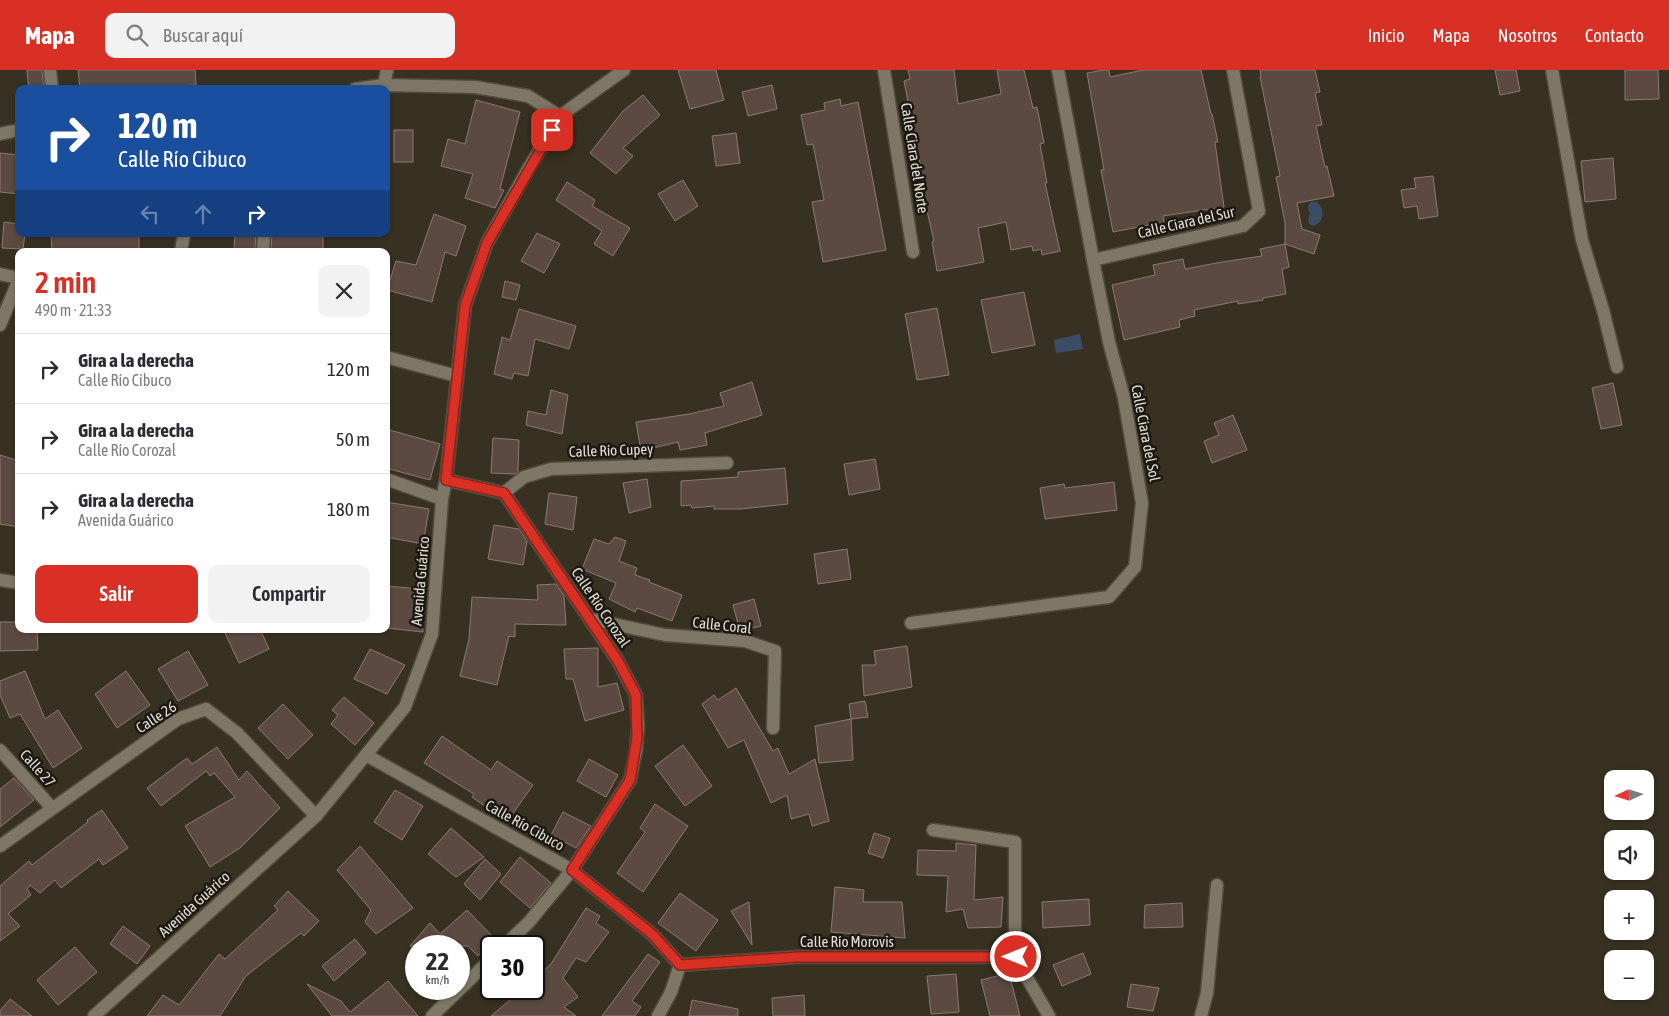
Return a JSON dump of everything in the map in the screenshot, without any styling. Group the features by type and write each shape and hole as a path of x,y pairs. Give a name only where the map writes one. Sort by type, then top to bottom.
{"street":[{"path":"50,70 52,85"},
{"path":"384,85 387,70"},
{"name":"Avenida Guárico","path":"94,1016 316,816 405,708 432,634 442,499 446,480 465,306 487,243 560,116 624,70"},
{"name":"Calle Ciara del Norte","path":"884,70 913,252"},
{"name":"Calle Ciara del Sol","path":"911,623 1109,597 1135,567 1142,503 1124,398 1109,342 1058,70"},
{"name":"Calle Ciara del Sur","path":"1093,260 1244,226 1259,211 1233,70"},
{"path":"1552,70 1582,240 1603,310 1617,367"},
{"path":"390,85 475,88 528,96 560,116"},
{"path":"0,134 15,131"},
{"path":"0,274 15,278"},
{"path":"0,325 15,289"},
{"path":"390,358 457,376"},
{"name":"Calle Río Cupey","path":"504,493 524,477 551,468 727,463"},
{"path":"390,480 442,499"},
{"path":"446,480 504,493"},
{"name":"Calle Río Corozal","path":"504,493 618,661 636,695 638,726 636,750 630,780 572,870 529,922 515,935"},
{"path":"0,580 15,583"},
{"name":"Calle Coral","path":"590,619 665,635 745,641 775,651 773,728"},
{"name":"Calle 26","path":"0,846 178,719 206,710 237,733 316,816"},
{"name":"Calle 27","path":"0,750 52,808"},
{"name":"Calle Río Cibuco","path":"366,755 572,870 652,934 680,965"},
{"path":"933,830 1015,842 1016,957 1049,1016"},
{"path":"1200,1016 1207,993 1218,885"},
{"name":"Calle Río Morovis","path":"680,965 797,957 1016,957"},
{"path":"658,1016 671,992 680,965"},
{"path":"432,1016 480,970"}],"water":[{"path":"1311,202 1317,202 1322,212 1322,219 1313,226 1309,224 1308,220 1310,213 1308,208"},
{"path":"1080,334 1083,349 1056,353 1054,340"}],"building":[{"path":"27,70 42,70 44,85 29,85"},
{"path":"78,70 195,70 196,85 80,85"},
{"path":"678,70 716,70 724,100 690,109"},
{"path":"908,70 954,70 958,104 1001,94 997,70 1024,70 1033,108 1037,107 1044,143 1040,144 1047,183 1045,183 1060,251 1042,255 1041,249 1033,251 1032,246 1011,250 1006,222 978,228 984,262 937,271 932,242 934,241 924,198 921,169 904,81 910,79"},
{"path":"1109,70 1110,77 1143,70 1201,70 1218,142 1215,142 1224,207 1163,216 1164,222 1113,232 1101,170 1104,170 1087,73"},
{"path":"1260,70 1315,70 1320,92 1315,93 1322,125 1316,126 1334,196 1297,203 1302,229 1320,235 1314,254 1285,244 1285,223 1276,177 1280,176"},
{"path":"1495,70 1516,70 1520,91 1500,95"},
{"path":"1625,70 1658,70 1659,99 1625,100"},
{"path":"772,85 777,109 748,116 742,92"},
{"path":"643,95 660,115 623,148 633,156 616,174 590,153 623,111"},
{"path":"840,99 841,106 858,102 886,250 823,262 812,202 824,200 813,144 807,145 801,115 825,110 824,103"},
{"path":"476,100 520,112 500,189 504,190 495,208 465,198 473,174 441,166 448,139 465,144"},
{"path":"394,130 413,130 413,162 394,162"},
{"path":"736,133 740,163 716,166 712,136"},
{"path":"0,153 15,155 15,194 0,192"},
{"path":"1613,158 1616,199 1585,202 1581,161"},
{"path":"1433,176 1438,216 1419,219 1417,206 1404,208 1401,190 1416,188 1414,178"},
{"path":"683,180 698,206 675,221 658,194"},
{"path":"567,182 595,200 592,206 630,228 613,256 594,244 602,231 556,200"},
{"path":"434,214 466,226 456,256 445,252 432,302 390,291 390,280 396,261 416,265"},
{"path":"4,222 15,223 15,237 25,237 23,248 2,248"},
{"path":"537,233 560,244 544,273 521,261"},
{"path":"51,237 139,237 139,248 52,248"},
{"path":"235,237 256,237 255,248 234,248"},
{"path":"272,237 323,237 323,248 271,248"},
{"path":"1285,244 1289,267 1282,269 1286,294 1263,298 1263,300 1238,304 1238,301 1194,310 1195,316 1179,320 1180,327 1124,340 1112,285 1155,275 1153,265 1183,259 1185,269 1262,256 1260,249"},
{"path":"505,281 520,285 516,300 502,297"},
{"path":"1024,292 1035,345 992,353 981,300"},
{"path":"937,308 949,375 917,380 905,314"},
{"path":"519,309 576,326 569,349 535,339 528,376 514,373 512,379 494,374 502,337 510,340"},
{"path":"752,382 762,415 705,433 707,445 680,450 678,442 641,451 636,422 689,414 724,406 720,393"},
{"path":"1613,383 1622,425 1601,429 1592,388"},
{"path":"551,390 568,395 562,434 526,425 528,411 546,415"},
{"path":"1233,415 1247,450 1212,463 1204,441 1219,435 1214,423"},
{"path":"390,430 440,444 430,480 390,469"},
{"path":"493,438 519,440 518,472 515,474 491,473"},
{"path":"0,455 15,460 15,526 0,524"},
{"path":"875,459 880,489 849,495 844,464"},
{"path":"785,468 788,504 741,509 714,509 714,506 692,508 691,505 681,506 681,481 738,477 738,472"},
{"path":"647,479 651,507 629,513 623,483"},
{"path":"1114,482 1117,510 1045,519 1040,488 1064,484 1065,488"},
{"path":"549,493 577,497 573,530 545,524"},
{"path":"390,503 429,509 423,544 390,538"},
{"path":"494,525 519,529 527,541 523,565 488,559"},
{"path":"615,537 626,541 619,561 637,568 635,575 682,595 672,621 637,608 635,612 609,599 616,583 582,569 594,539 609,544"},
{"path":"847,549 851,579 818,584 814,554"},
{"path":"556,584 564,596 566,625 515,624 515,637 509,636 497,685 460,676 469,639 472,597 538,600 537,585"},
{"path":"390,586 420,589 423,632 390,628"},
{"path":"754,599 761,626 740,631 733,605"},
{"path":"0,622 15,622 15,633 37,633 38,650 0,651"},
{"path":"225,633 262,633 269,649 239,663"},
{"path":"907,646 912,687 864,696 862,665 876,665 874,651"},
{"path":"598,648 598,687 617,683 624,710 585,721 573,679 566,679 564,649"},
{"path":"370,649 405,665 387,694 354,679"},
{"path":"188,651 208,685 178,701 158,669"},
{"path":"25,671 45,719 58,710 82,748 53,768 20,714 10,718 0,695 0,681"},
{"path":"126,671 150,705 117,728 95,694"},
{"path":"736,688 773,751 778,748 789,774 815,759 829,821 812,826 809,814 791,819 787,795 771,803 744,740 728,748 702,704 714,695 718,700"},
{"path":"344,697 374,723 355,745 331,724 338,715 332,710"},
{"path":"865,701 868,717 851,719 849,704"},
{"path":"283,704 313,735 288,759 258,728"},
{"path":"851,719 853,760 819,763 815,726"},
{"path":"442,736 491,770 497,761 533,785 507,822 472,797 474,794 424,763"},
{"path":"683,745 712,786 685,806 655,766"},
{"path":"217,747 239,780 247,771 280,808 240,848 210,867 185,826 235,797 214,773 210,776 206,771 161,806 147,788 187,758 192,764"},
{"path":"589,759 618,775 606,797 577,781"},
{"path":"14,778 34,800 0,827 0,789"},
{"path":"395,790 423,806 402,840 374,822"},
{"path":"655,804 688,826 643,892 617,873 645,832 640,828"},
{"path":"102,810 128,848 103,865 99,859 61,888 55,880 40,893 30,885 27,889 31,895 8,914 20,926 0,941 0,886 29,861 32,865"},
{"path":"563,812 591,826 576,848 551,835"},
{"path":"451,828 484,857 456,877 428,854"},
{"path":"874,833 890,838 883,858 868,853"},
{"path":"956,843 976,845 974,900 1003,897 1001,927 968,928 963,909 946,912 948,876 917,875 918,850 956,851"},
{"path":"360,846 413,908 376,934 365,922 371,910 337,870"},
{"path":"520,857 551,883 530,908 500,882"},
{"path":"485,859 501,874 480,900 464,884"},
{"path":"835,887 864,890 863,902 902,902 905,938 831,932"},
{"path":"288,891 319,921 304,936 301,933 246,976 220,1016 147,1016 163,995 179,1005 219,954 225,959 278,910 274,906"},
{"path":"680,893 718,920 696,951 658,923"},
{"path":"1089,899 1090,925 1043,928 1042,902"},
{"path":"749,902 752,945 731,911"},
{"path":"1182,903 1183,927 1144,928 1145,905"},
{"path":"586,908 600,916 596,923 609,932 586,962 576,958 563,978 578,997 564,1007 576,1016 491,1016 510,1000 545,1000 545,969 551,964"},
{"path":"467,910 491,935 480,935 480,954 478,956 470,948 470,935 420,935 430,923 440,934"},
{"path":"123,926 150,946 137,964 110,944"},
{"path":"355,939 366,953 334,981 322,966"},
{"path":"75,947 97,972 58,1005 37,980"},
{"path":"1083,953 1091,974 1062,986 1053,965"},
{"path":"648,954 660,962 632,1001 641,1007 635,1016 602,1016"},
{"path":"1009,973 1020,1016 990,1016 981,980"},
{"path":"956,974 959,1012 931,1014 927,976"},
{"path":"388,981 418,1016 332,1016 307,984 341,1001 350,1012"},
{"path":"1131,984 1159,988 1153,1011 1127,1007"},
{"path":"804,995 805,1016 773,1016 772,998"},
{"path":"10,999 32,1016 0,1016 0,1011"},
{"path":"692,1000 738,1009 738,1016 689,1016"}],"route":[{"path":"552,130 487,243 465,306 446,480 504,493 618,661 636,695 638,726 636,750 630,780 572,870 652,934 680,965 797,957 1016,957"}]}
